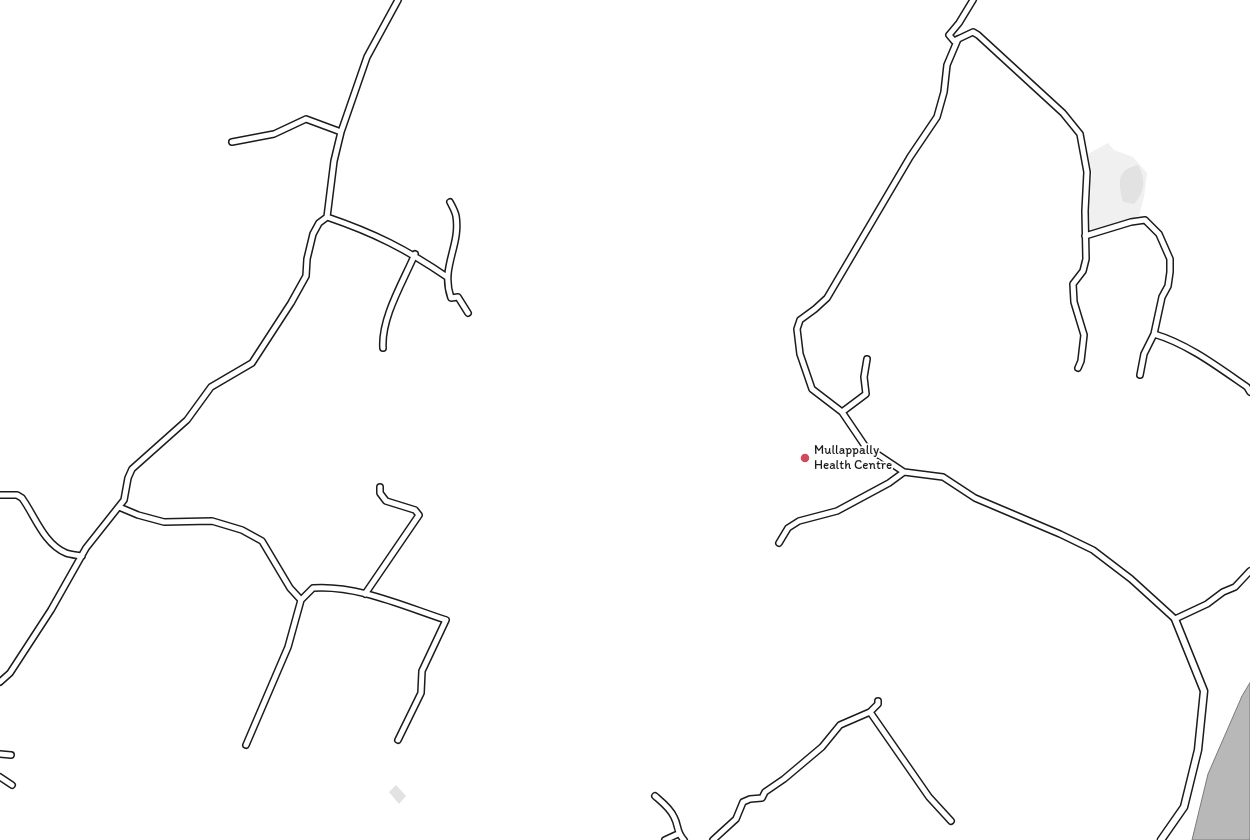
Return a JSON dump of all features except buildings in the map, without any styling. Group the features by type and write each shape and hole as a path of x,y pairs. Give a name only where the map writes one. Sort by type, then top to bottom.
{"street":[{"path":"0,682 10,673 51,610 82,556 126,496 128,478 132,469 187,420 211,387 244,370 252,363 291,304 306,276 307,259 313,234 319,224 327,217 334,161 341,132 367,57 398,0"},
{"path":"973,0 959,23 949,35 954,41 969,33 973,32 978,35 1063,113 1080,134 1087,172 1085,236 1086,259 1083,271 1073,284 1074,302 1084,335 1082,361 1078,368"},
{"path":"958,39 948,65 944,92 937,117 910,157 827,298 800,320 797,329 800,354 812,389 842,412 865,446 904,472 943,477 975,498 1060,534 1093,550 1131,579 1175,619 1204,691 1198,750 1184,807 1161,840"},
{"path":"232,142 274,134 306,120 341,132"},
{"path":"450,202 456,215 456,238 447,277 451,298 458,297 468,313"},
{"path":"327,217 366,230 414,254 447,277"},
{"path":"1085,236 1140,220 1145,220 1151,224 1159,234 1170,259 1168,286 1162,297 1154,334 1144,354 1140,375"},
{"path":"383,348 382,338 386,322 414,254"},
{"path":"1154,334 1171,339 1190,350 1247,387 1250,392"},
{"path":"842,412 866,394 864,377 867,359"},
{"path":"778,544 788,528 799,521 837,511 889,483 904,472"},
{"path":"365,594 419,515 415,510 386,501 380,493 380,487"},
{"path":"0,495 17,495 22,498 44,533 55,546 67,553 82,556"},
{"path":"119,507 138,515 164,522 212,521 242,530 262,541 290,588 301,600"},
{"path":"1175,619 1207,604 1223,592 1235,587 1250,571"},
{"path":"246,745 288,648 301,600 313,588 326,587 365,594 446,620 422,671 421,693 398,740"},
{"path":"713,840 736,820 743,802 750,799 762,798 765,792 784,779 822,747 840,725 870,712 878,704 878,701"},
{"path":"870,712 929,797 951,820"},
{"path":"0,754 11,755"},
{"path":"0,777 12,784"},
{"path":"655,796 666,805 674,818 678,834 684,840"},
{"path":"665,840 678,834"}],"shaded area":[{"path":"1108,143 1114,150 1133,157 1147,173 1144,197 1139,216 1091,233 1089,212 1092,173 1088,154"},
{"path":"1138,165 1141,170 1143,180 1140,195 1134,204 1123,202 1120,189 1120,179 1122,174 1125,170"},
{"path":"1250,683 1250,840 1192,840 1208,774 1242,696"},
{"path":"396,785 406,796 399,804 389,792"}],"place":[{"name":"Mullappally Health Centre","path":"805,458"}]}
